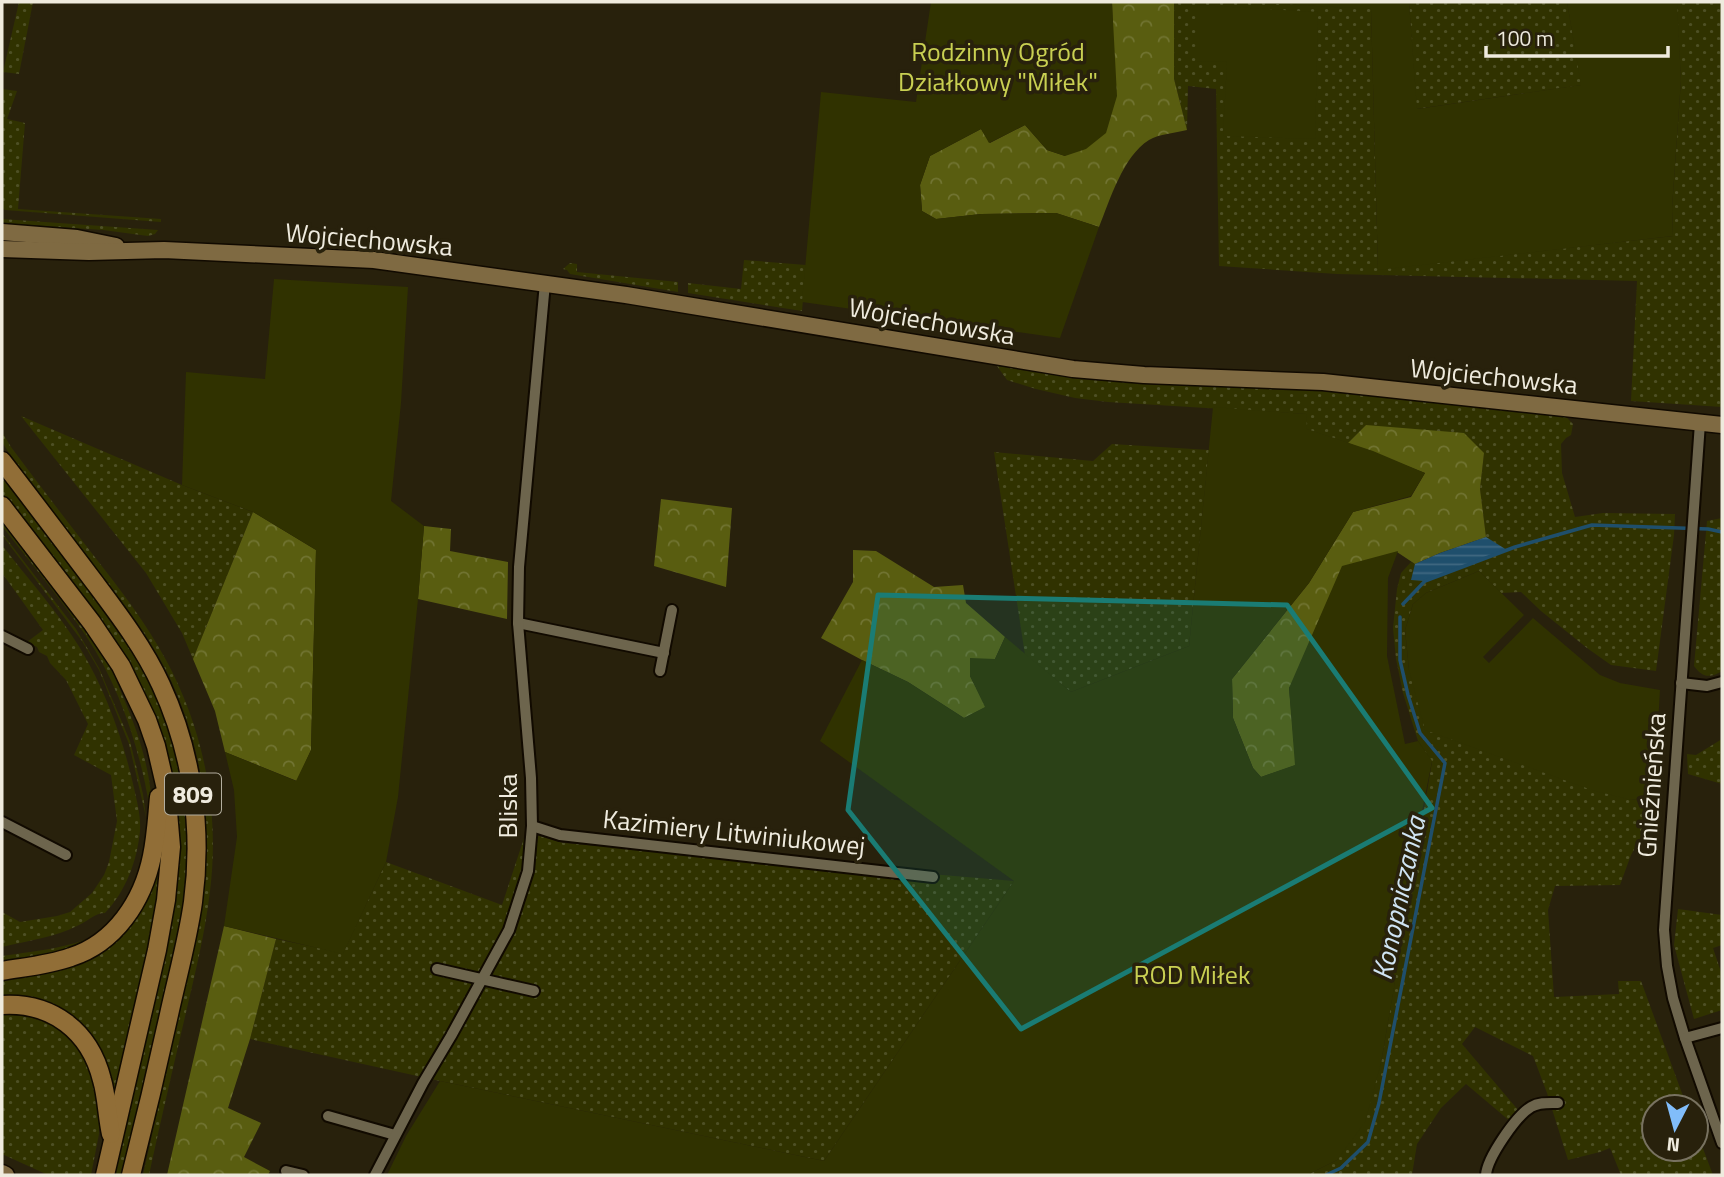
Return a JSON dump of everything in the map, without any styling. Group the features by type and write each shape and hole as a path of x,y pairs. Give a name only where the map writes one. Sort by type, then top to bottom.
{"main road":[{"name":"809","path":"2,461 121,617 140,647 161,685 173,715 192,785 197,843 193,904 131,1175"},
{"name":"809","path":"2,506 92,623 121,666 147,720 156,746 168,803 170,869 159,942 105,1175"},
{"path":"2,971 72,957 96,945 118,927 141,890 149,868 163,773"},
{"path":"2,1005 44,1011 65,1022 82,1037 89,1046 102,1078 112,1143"}],"street":[{"name":"Wojciechowska","path":"2,233 77,238 135,250"},
{"name":"Wojciechowska","path":"2,249 89,252 135,250 374,260 545,283 1063,368 1323,383 1722,425"},
{"name":"Bliska","path":"375,1175 509,930 528,870 532,826 531,778 518,624 519,567 545,283"},
{"name":"Gnieźnieńska","path":"1700,423 1664,930 1669,982 1685,1038 1722,1143"},
{"path":"660,671 672,610"},
{"path":"518,624 664,653"},
{"path":"2,636 28,649"},
{"path":"1681,683 1707,686 1722,682"},
{"path":"2,822 66,855"},
{"name":"Kazimiery Litwiniukowej","path":"532,826 560,835 933,877"},
{"path":"437,968 534,990"},
{"path":"1685,1038 1722,1028"},
{"path":"1486,1175 1503,1137 1530,1107 1541,1103 1558,1103"},
{"path":"328,1116 395,1135"},
{"path":"286,1171 303,1175"}],"highlighted area":[{"path":"878,595 1287,605 1432,808 1021,1029 848,810"}],"green space":[{"path":"19,2 33,2 19,74 3,72"},
{"name":"Rodzinny Ogród Działkowy \"Miłek\"","path":"931,2 1112,2 1117,96 1106,133 1086,149 1065,156 1047,150 1025,125 989,143 981,129 930,156 920,185 922,211 936,219 981,214 1056,213 1099,227 1060,338 802,302 821,92 916,102"},
{"path":"1112,2 1174,2 1174,79 1187,130 1157,136 1140,147 1118,179 1099,227 1056,213 981,214 936,219 922,211 920,185 930,156 981,129 990,143 1025,125 1047,150 1065,156 1113,43"},
{"path":"1174,2 1371,8 1378,269 1673,236 1672,208 1681,80 1676,2 1722,2 1722,407 1631,401 1637,281 1337,274 1219,266 1216,89 1188,86 1187,130 1174,79"},
{"path":"1242,2 1409,2 1417,109 1581,85 1567,2 1677,2 1681,80 1672,208 1673,236 1378,270 1371,9"},
{"path":"1409,2 1567,2 1582,85 1416,109"},
{"path":"1197,5 1318,12 1315,139 1223,136 1227,62 1197,61"},
{"path":"2,89 17,91 7,119 25,123 18,209 161,219 161,222 2,208"},
{"path":"2,219 158,230 148,236 2,223"},
{"path":"744,260 806,265 802,311 688,293 688,283 741,289"},
{"path":"570,263 577,264 577,272 678,282 678,292 570,274 563,269"},
{"path":"274,279 408,287 401,403 391,501 424,526 418,599 398,797 386,862 343,954 224,926 237,837 234,790 225,752 296,781 311,750 316,550 253,512 182,485 186,372 265,379"},
{"path":"997,366 1086,378 1319,390 1565,416 1573,424 1571,435 1561,444 1562,473 1575,517 1603,513 1675,514 1656,671 1611,665 1541,611 1521,592 1501,593 1479,571 1426,593 1413,604 1405,630 1409,670 1631,800 1654,796 1653,815 1631,855 1620,885 1555,886 1548,910 1554,997 1619,994 1618,981 1641,981 1682,1093 1640,1093 1640,1163 1708,1163 1713,1175 1621,1175 1610,1148 1568,1160 1533,1056 1475,1027 1462,1044 1519,1111 1511,1122 1466,1084 1441,1108 1417,1144 1412,1175 1307,1175 1337,1160 1381,1063 1432,762 1418,741 1396,659 1393,628 1397,589 1401,573 1411,562 1415,564 1486,537 1480,489 1484,453 1366,425 1348,443 1306,429 1305,414 1108,402 1075,398 1007,380"},
{"name":"ROD Miłek","path":"1213,407 1306,414 1307,429 1373,451 1425,473 1411,496 1353,512 1309,583 1232,679 1233,718 1253,768 1261,777 1295,765 1289,688 1342,566 1398,551 1388,578 1387,656 1405,744 1418,741 1432,761 1416,842 1381,1063 1365,1122 1337,1160 1307,1175 387,1175 406,1136 440,1081 824,1161 1014,881 820,741 862,660 908,682 964,718 985,707 970,676 970,658 995,659 1005,637 1071,692 1189,646"},
{"path":"21,416 182,485 253,512 193,659 182,633 146,573"},
{"path":"1366,425 1464,433 1484,453 1480,489 1486,537 1415,564 1397,552 1289,688 1296,765 1261,777 1253,768 1233,718 1232,679 1309,583 1353,512 1411,497 1425,473 1348,443"},
{"path":"2,432 123,594 158,646 190,715 206,772 213,831 208,907 149,1175 143,1175 200,923 204,891 206,827 199,765 181,704 150,642 7,450 2,442"},
{"path":"1112,444 1209,450 1189,646 1071,692 1025,655 994,452 1093,461"},
{"path":"2,477 138,661 162,710 179,770 186,832 180,926 122,1175 113,1175 170,923 163,746 19,516 2,494"},
{"path":"661,499 732,508 726,587 654,566"},
{"path":"253,512 316,550 311,750 297,781 225,752 215,711 193,659"},
{"path":"2,517 82,621 108,663 140,741 152,809 148,854 141,877 127,906 114,923 79,948 47,957 2,964 2,956 74,943 104,929 126,903 141,872 148,844 150,820 145,783 135,745 106,670 76,622 2,526"},
{"path":"1722,518 1722,671 1706,676 1694,666 1707,521"},
{"path":"424,526 451,529 450,551 508,562 507,619 418,599"},
{"path":"2,533 76,629 99,668 130,741 146,817 129,744 99,670 82,641"},
{"path":"2,545 62,622 98,681 125,752 140,825 136,853 129,875 119,895 105,913 61,933 2,947 2,912 20,922 57,916 70,912 92,893 109,862 117,821 111,775 74,755 88,724 66,680 47,656 27,642 43,630 2,573"},
{"path":"853,550 876,551 934,587 963,585 966,603 1005,637 995,659 970,676 986,707 964,718 908,682 821,638 853,582"},
{"path":"1479,571 1524,615 1483,657 1489,663 1533,618 1600,675 1620,683 1660,690 1654,796 1631,800 1592,790 1425,730 1409,670 1405,630 1413,604 1426,593"},
{"path":"1722,739 1722,784 1688,774 1687,754 1696,755"},
{"path":"526,832 563,843 1014,881 824,1161 250,1039 276,939 343,953 386,862 502,905"},
{"path":"162,851 159,904 115,1103 96,1045 2,998 2,978 98,953 113,944 145,902"},
{"path":"1678,909 1722,915 1722,945 1713,948 1722,975 1722,1010 1694,1019 1674,945"},
{"path":"224,926 276,939 250,1039 228,1108 261,1123 244,1157 270,1171 268,1175 167,1175"},
{"path":"2,1012 33,1014 64,1030 87,1056 100,1108 99,1134 91,1175 48,1175 2,1154"}],"water":[{"path":"1486,537 1507,550 1425,581 1411,580 1415,564"}],"waterway":[{"name":"Konopniczanka","path":"1403,604 1425,581 1515,547 1592,525 1708,529 1722,532"},
{"name":"Konopniczanka","path":"1326,1175 1341,1168 1368,1142 1379,1103 1445,763 1420,733 1408,695 1400,660 1400,617"}]}
